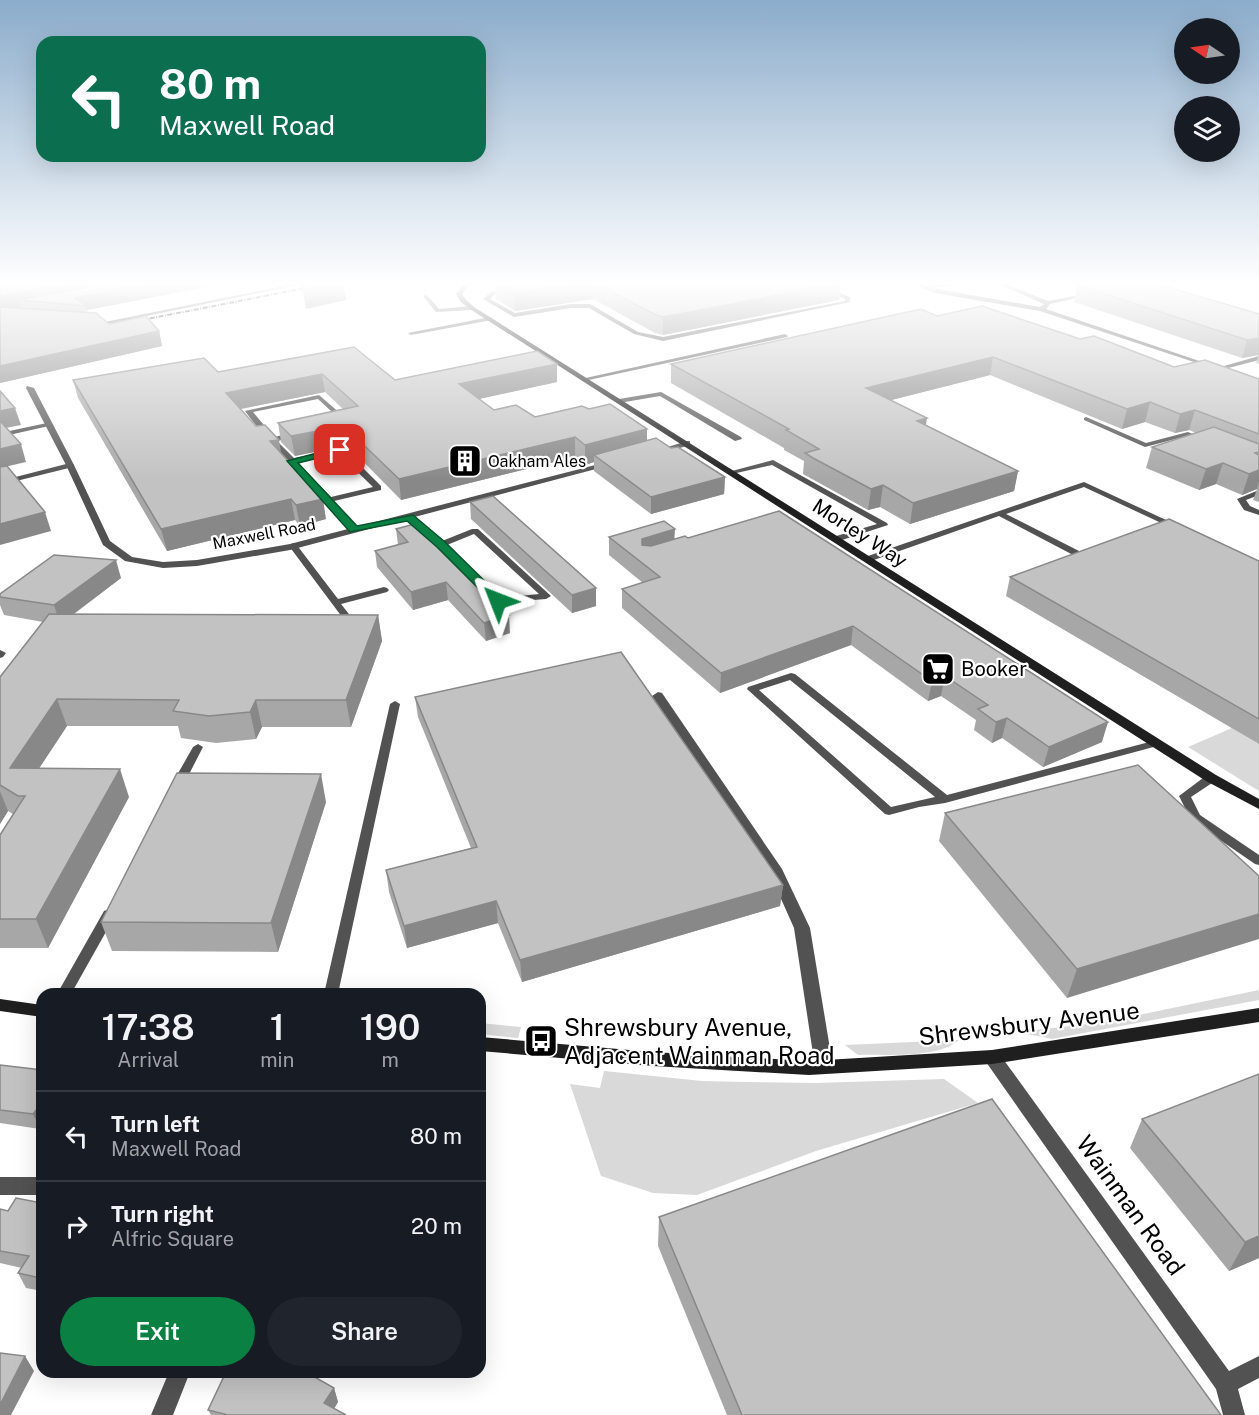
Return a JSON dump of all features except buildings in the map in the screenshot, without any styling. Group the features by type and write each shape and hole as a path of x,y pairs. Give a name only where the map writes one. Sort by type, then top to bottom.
{"street":[{"name":"Morley Way","path":"535,348 1211,778 1259,805"},
{"name":"Maxwell Road","path":"30,388 70,465 106,543 129,559 163,565 198,563 293,546 409,518 617,462"},
{"path":"640,456 687,443"},
{"path":"658,696 777,873 802,928 824,1067"},
{"path":"0,1005 36,1010"},
{"name":"Shrewsbury Avenue","path":"486,1045 653,1059 824,1067 993,1057 1259,1015"},
{"name":"Wainman Road","path":"993,1057 1226,1383 1234,1415"},
{"path":"0,1186 36,1186"},
{"path":"1226,1383 1259,1367"},
{"path":"162,1415 177,1378"}],"lane":[{"path":"584,379 729,348"},
{"path":"1139,352 1156,348"},
{"path":"1156,348 1239,374"},
{"path":"1199,374 1259,358"},
{"path":"622,405 661,394 738,439"},
{"path":"272,440 348,423 319,397 248,411 272,440 354,530"},
{"path":"1086,419 1145,445 1188,434 1208,442"},
{"path":"0,435 47,424"},
{"path":"292,461 340,450 378,488 329,500"},
{"path":"732,472 773,462 884,525 836,538"},
{"path":"0,483 70,465"},
{"path":"868,559 1084,484 1187,532"},
{"path":"1259,492 1241,499 1247,508 1259,513"},
{"path":"999,513 1080,555"},
{"path":"787,518 798,514"},
{"path":"409,518 441,544 498,601 546,596 475,531 441,544"},
{"path":"293,546 356,630"},
{"path":"336,602 384,590"},
{"path":"945,799 790,676 752,689 889,811 945,799 1157,743"},
{"path":"332,988 395,704"},
{"path":"171,797 198,747"},
{"path":"1211,778 1185,796 1195,817 1259,861"},
{"path":"67,988 115,904"}],"shaded area":[{"path":"1232,728 1259,744 1259,791 1188,747"},
{"path":"1259,990 1259,1000 1052,1039 1027,1034 1035,1030 1105,1022"},
{"path":"486,1024 521,1027 518,1038 486,1035"},
{"path":"959,1040 938,1050 911,1054 858,1055 845,1045"},
{"path":"604,1071 702,1081 816,1083 944,1079 978,1103 816,1151 697,1195 653,1193 601,1176 570,1084 600,1088"}],"place":[{"name":"Oakham Ales","path":"465,461"},
{"name":"Booker","path":"938,669"},
{"name":"Shrewsbury Avenue, Adjacent Wainman Road","path":"541,1041"}],"route":[{"path":"340,450 292,461 354,530 409,518 441,544 498,601"}]}
